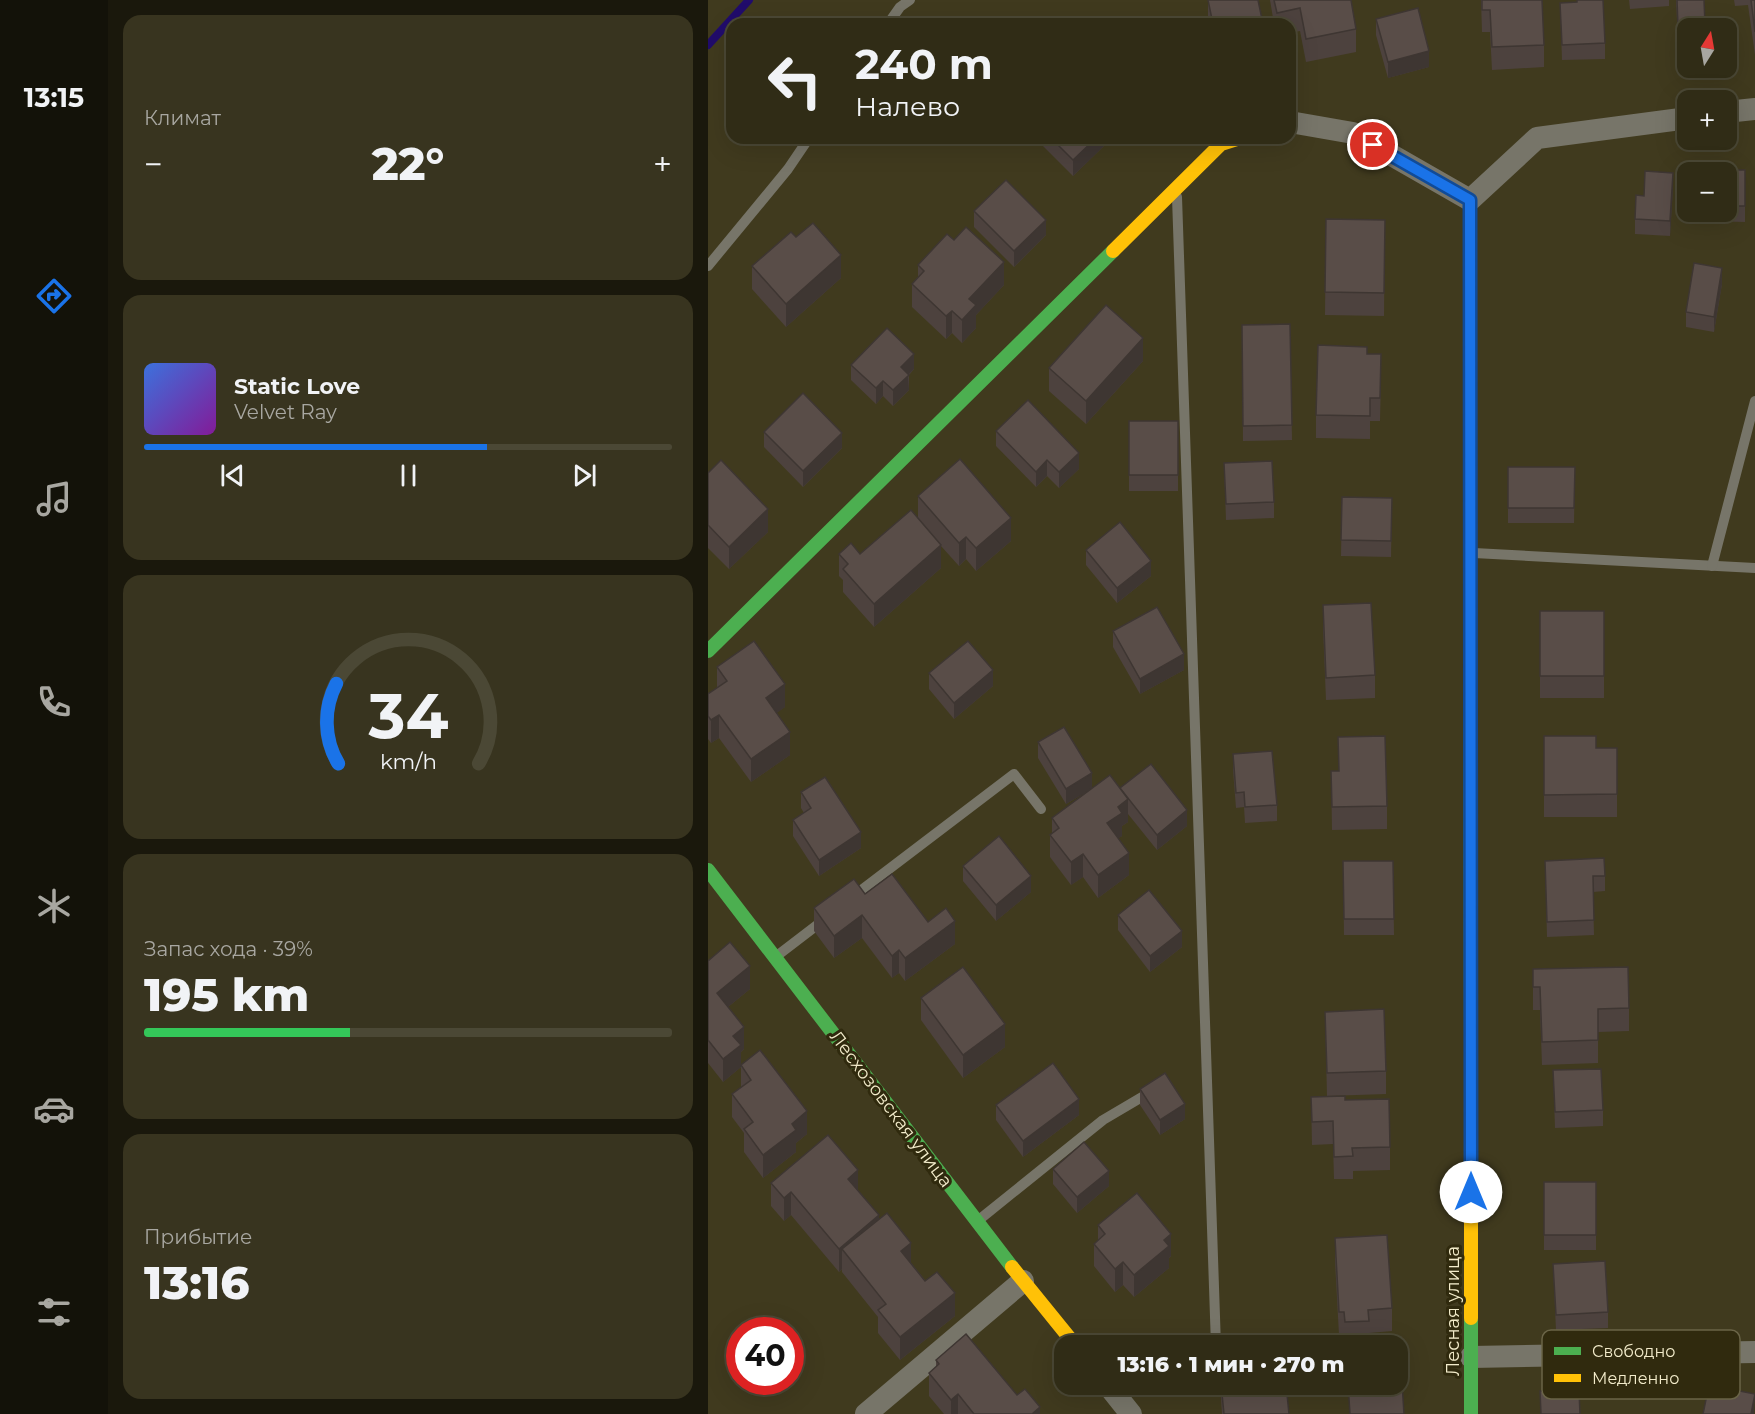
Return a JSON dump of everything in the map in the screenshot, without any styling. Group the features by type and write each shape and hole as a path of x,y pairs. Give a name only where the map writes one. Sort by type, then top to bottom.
{"street":[{"path":"1737,111 1755,109"},
{"path":"1296,123 1353,134 1470,200 1537,138 1677,119"},
{"path":"708,651 1221,144"},
{"name":"Лесная улица","path":"1470,200 1471,1414"},
{"name":"Лесхозовская улица","path":"708,870 1023,1281 1067,1335"},
{"path":"866,1414 1023,1281"},
{"path":"1740,1352 1755,1352"},
{"path":"1471,1357 1542,1356"},
{"path":"1116,1395 1131,1414"}],"lane":[{"path":"892,18 900,7 910,0"},
{"path":"708,266 788,169 805,144"},
{"path":"1177,189 1216,1335"},
{"path":"1712,566 1755,401"},
{"path":"1471,553 1755,568"},
{"path":"775,957 1014,774 1041,809"},
{"path":"977,1221 1103,1120 1142,1096"}],"building":[{"path":"1208,0 1258,0 1262,18 1212,18"},
{"path":"1274,0 1351,0 1356,29 1306,39 1300,8 1277,13"},
{"path":"1482,0 1542,0 1544,45 1492,47 1490,10 1482,10"},
{"path":"1577,0 1603,0 1605,43 1562,45 1560,3 1577,2"},
{"path":"1677,0 1704,0 1705,18 1678,18"},
{"path":"1751,0 1755,0 1755,32"},
{"path":"1418,8 1429,51 1388,62 1376,19"},
{"path":"1057,144 1090,144 1073,160"},
{"path":"1737,170 1745,170 1745,206 1737,206"},
{"path":"1645,171 1673,173 1670,221 1635,219 1636,195 1644,196"},
{"path":"1006,180 1046,220 1014,251 974,211"},
{"path":"1326,219 1385,220 1384,293 1325,292"},
{"path":"813,223 841,255 786,304 752,266 791,232 796,237"},
{"path":"966,227 1004,262 969,299 976,305 962,320 952,311 946,316 912,284 924,271 918,265 947,234 954,240"},
{"path":"1694,263 1722,268 1714,317 1686,312"},
{"path":"1106,305 1143,338 1086,401 1049,368"},
{"path":"1290,324 1292,425 1243,426 1242,325"},
{"path":"887,328 914,354 901,367 909,375 893,390 883,381 876,388 851,365"},
{"path":"1318,345 1367,347 1367,354 1381,354 1380,398 1370,398 1370,416 1316,415"},
{"path":"803,393 842,433 803,471 764,432"},
{"path":"1028,400 1079,453 1059,472 1047,460 1036,472 996,431"},
{"path":"1129,421 1178,421 1178,475 1129,475"},
{"path":"960,459 1011,518 976,548 966,537 959,543 918,496"},
{"path":"721,460 768,509 729,547 708,525 708,473"},
{"path":"1272,461 1274,502 1226,504 1224,463"},
{"path":"1508,467 1575,467 1574,508 1508,508"},
{"path":"1342,497 1392,498 1391,541 1341,540"},
{"path":"911,510 941,545 874,604 843,569 848,564 839,554 851,543 860,554"},
{"path":"1120,522 1151,561 1117,588 1086,550"},
{"path":"1371,603 1375,675 1326,678 1323,605"},
{"path":"1157,607 1184,654 1140,679 1113,631"},
{"path":"1540,611 1604,611 1604,676 1540,676"},
{"path":"754,641 785,684 766,698 790,732 751,759 719,715 711,720 708,716 708,694 727,681 717,667"},
{"path":"968,641 993,670 954,703 929,673"},
{"path":"1064,727 1092,773 1066,789 1038,742"},
{"path":"1385,736 1387,806 1332,807 1331,771 1339,771 1338,737"},
{"path":"1544,736 1596,736 1596,748 1617,748 1617,794 1544,795"},
{"path":"1272,751 1277,805 1245,807 1244,792 1236,793 1233,754"},
{"path":"1151,764 1187,810 1157,835 1120,788"},
{"path":"1110,775 1128,799 1118,807 1122,813 1107,823 1129,853 1098,875 1083,854 1071,862 1050,835 1059,828 1052,818"},
{"path":"825,777 861,832 819,860 793,820 811,808 801,792"},
{"path":"999,836 1031,876 996,905 963,866"},
{"path":"1604,858 1605,876 1593,876 1594,920 1547,922 1545,861"},
{"path":"1343,861 1393,861 1394,919 1344,919"},
{"path":"892,874 928,922 946,908 955,921 905,958 899,950 892,956 862,915 834,936 814,908 854,879 865,894"},
{"path":"1149,890 1182,931 1150,956 1118,915"},
{"path":"730,942 750,966 717,993 744,1027 733,1036 741,1045 723,1059 708,1040 708,961"},
{"path":"963,967 1005,1024 963,1055 921,998"},
{"path":"1628,967 1629,1008 1598,1009 1598,1040 1542,1042 1540,987 1533,987 1533,969"},
{"path":"1384,1009 1386,1071 1327,1073 1325,1012"},
{"path":"760,1050 807,1111 792,1124 796,1130 763,1155 744,1129 753,1122 732,1094 751,1080 741,1065"},
{"path":"1053,1063 1079,1099 1023,1141 996,1105"},
{"path":"1601,1069 1603,1110 1555,1112 1553,1070"},
{"path":"1165,1073 1185,1104 1160,1120 1140,1089"},
{"path":"1345,1096 1345,1100 1389,1099 1390,1147 1352,1148 1353,1156 1334,1157 1333,1121 1312,1122 1311,1097"},
{"path":"828,1135 858,1170 848,1179 879,1215 839,1249 791,1192 784,1198 771,1183"},
{"path":"1084,1142 1109,1171 1077,1197 1053,1169"},
{"path":"1544,1182 1596,1182 1596,1235 1544,1235"},
{"path":"1137,1193 1171,1234 1164,1240 1169,1246 1134,1275 1123,1262 1115,1269 1094,1244 1105,1234 1098,1225"},
{"path":"887,1213 911,1243 901,1251 925,1281 937,1272 955,1293 900,1337 878,1310 886,1304 842,1249"},
{"path":"1387,1235 1392,1308 1368,1310 1369,1321 1345,1322 1344,1312 1339,1312 1335,1238"},
{"path":"1605,1261 1608,1312 1556,1315 1553,1264"},
{"path":"966,1334 1017,1395 1025,1389 1040,1407 1032,1414 974,1414 958,1394 951,1400 929,1373 939,1364 936,1360"},
{"path":"1540,1391 1542,1391 1542,1399 1579,1399 1580,1414 1541,1414"},
{"path":"1740,1391 1755,1394 1751,1414 1703,1414 1706,1399 1740,1399"},
{"path":"1222,1395 1287,1395 1289,1414 1224,1414"},
{"path":"1349,1395 1403,1395 1404,1414 1350,1414"}],"waterway":[{"path":"733,18 749,0"},
{"path":"708,45 726,25"}],"traffic: fast":[{"path":"708,651 1113,251"},
{"path":"1470,689 1471,1044"},
{"path":"708,870 1012,1267"},
{"path":"1471,1318 1471,1414"}],"traffic: slow":[{"path":"1113,251 1221,144"},
{"path":"1470,200 1470,689"},
{"path":"1471,1044 1471,1318"},
{"path":"1012,1267 1067,1335"}],"route":[{"path":"1373,145 1470,200 1471,1192"}]}
